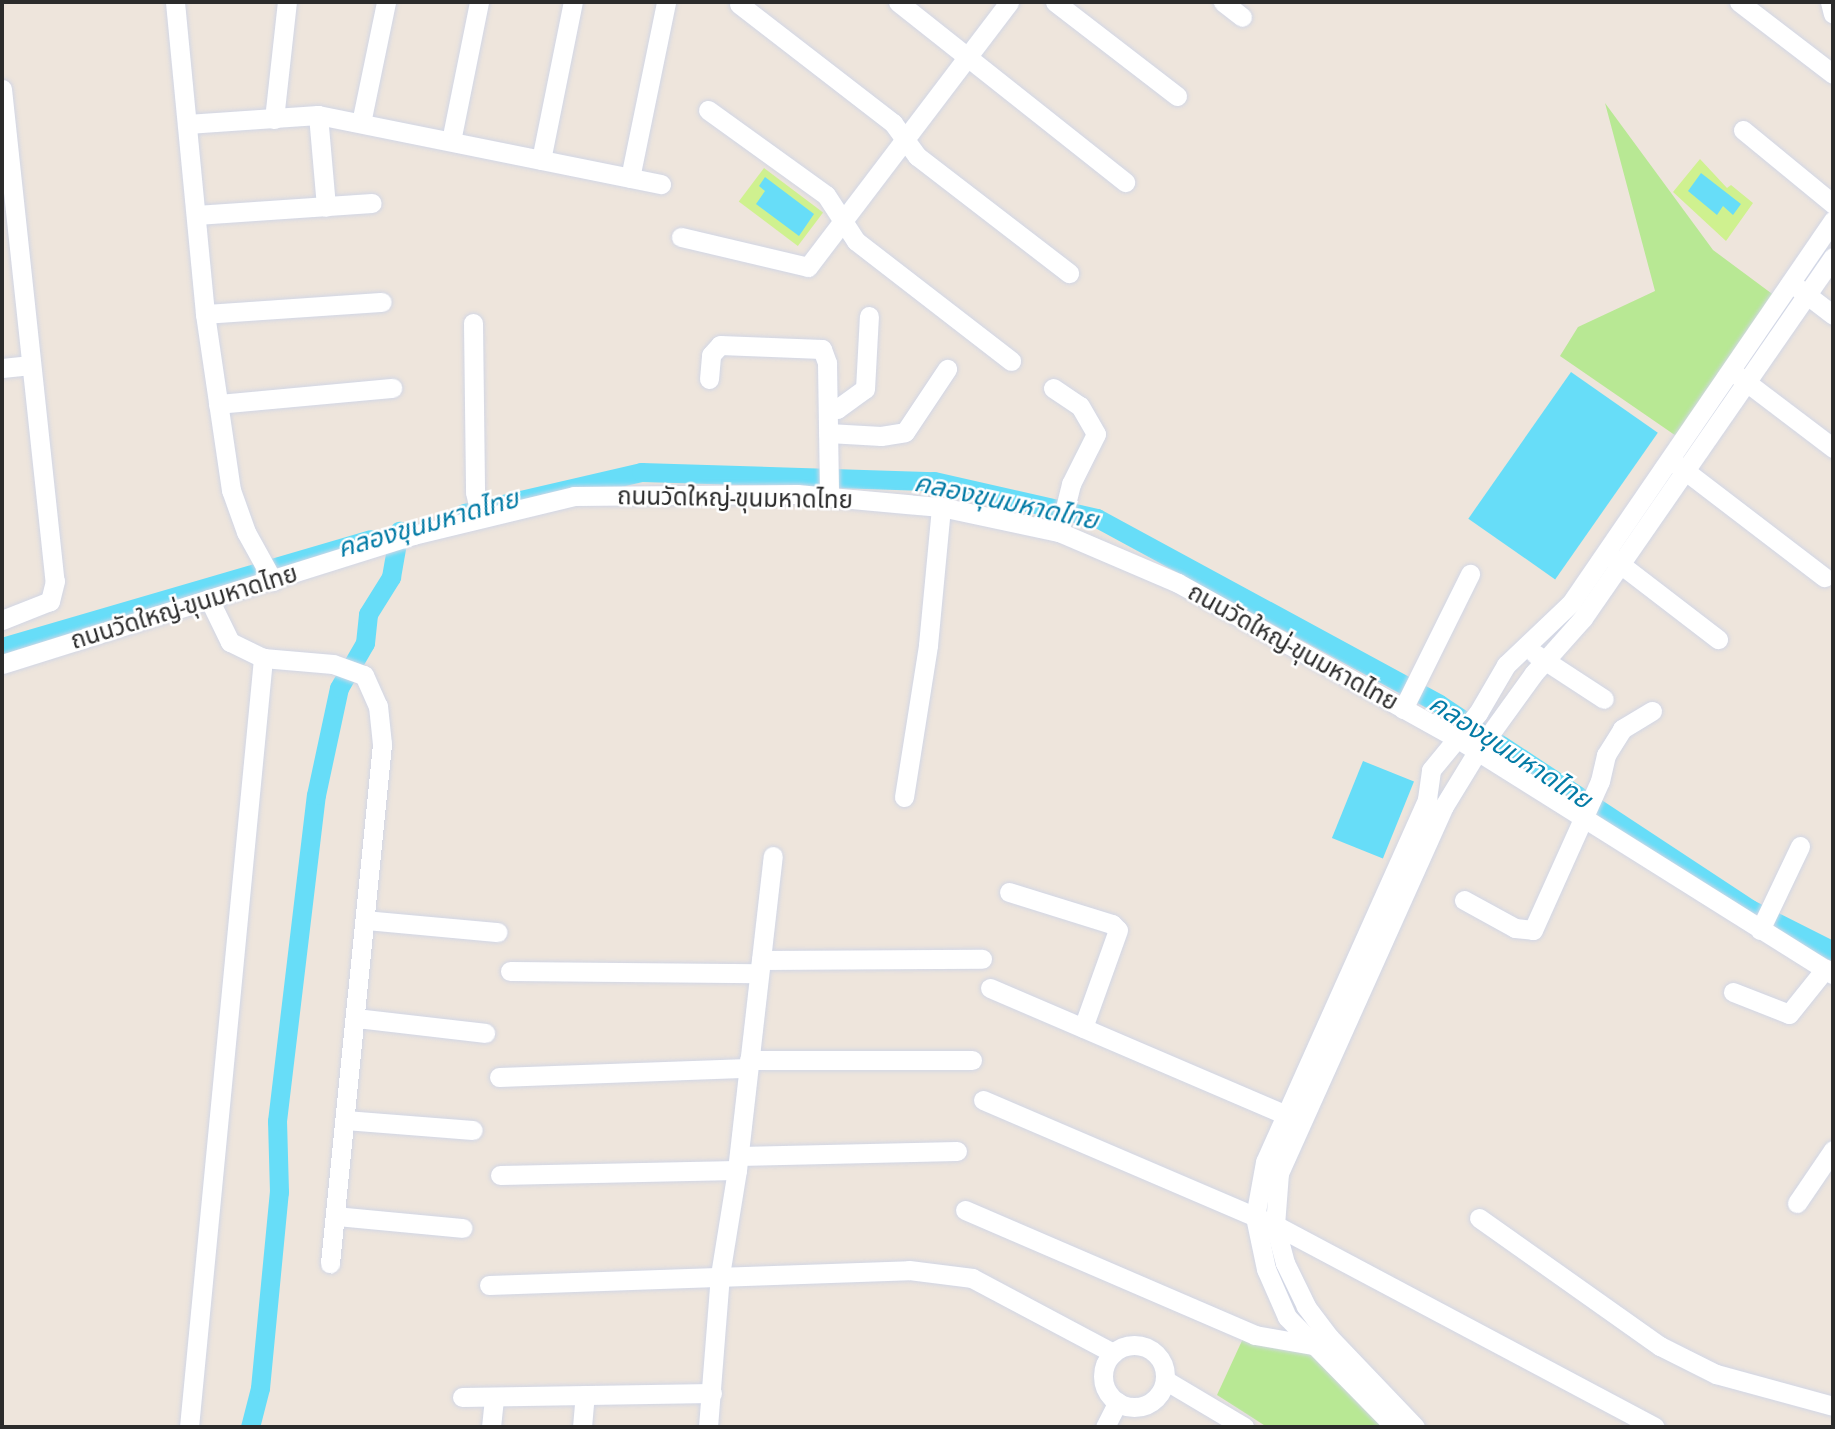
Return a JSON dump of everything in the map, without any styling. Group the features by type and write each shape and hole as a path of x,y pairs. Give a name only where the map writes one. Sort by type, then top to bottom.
{"street":[{"path":"274,119 287,2"},
{"path":"361,123 386,2"},
{"path":"451,141 479,2"},
{"path":"541,160 573,2"},
{"path":"630,178 666,2"},
{"path":"898,2 1125,182"},
{"path":"681,237 803,268 812,264 1009,2"},
{"path":"1055,2 1177,96"},
{"path":"1223,2 1242,17"},
{"path":"1739,2 1833,74"},
{"path":"1830,2 1833,14"},
{"path":"739,4 893,123 916,156 1069,273"},
{"path":"176,5 205,314 231,490 246,533 270,576"},
{"path":"2,89 54,594 32,611 2,620"},
{"path":"708,110 826,195 856,241 1010,361"},
{"path":"317,115 326,207"},
{"path":"187,124 317,115 661,184"},
{"path":"1743,130 1833,204"},
{"path":"196,215 372,202"},
{"path":"1677,465 1730,369 1833,220"},
{"path":"1436,802 1431,769 1478,713 1506,665 1572,603 1613,558 1677,465 1746,382 1833,257"},
{"path":"1791,282 1833,315"},
{"path":"205,314 382,302"},
{"path":"829,409 837,409 865,389 869,316"},
{"path":"473,323 479,507"},
{"path":"709,379 711,355 720,345 814,346 826,355 829,490"},
{"path":"2,368 31,365"},
{"path":"827,441 905,432 947,369"},
{"path":"1730,369 1833,448"},
{"path":"218,404 392,388"},
{"path":"1053,388 1080,406 1093,422 1096,434 1071,484 1061,526"},
{"path":"1677,465 1824,577"},
{"name":"ถนนวัดใหญ่-ขุนมหาดไทย","path":"2,664 209,599 270,576 413,535 479,507 574,496 829,490 1061,526 1178,583 1406,702 1477,752 1583,814 1829,972"},
{"path":"904,797 928,645 941,507"},
{"path":"1613,558 1718,639"},
{"path":"1395,1427 1322,1342 1285,1263 1275,1225 1279,1172 1294,1118 1436,802 1545,660 1583,618 1613,558"},
{"path":"1406,702 1470,573"},
{"path":"209,599 230,642 263,658 333,664 364,675 376,692 382,744 330,1263"},
{"path":"1527,648 1604,699"},
{"path":"188,1427 263,658"},
{"path":"1464,900 1515,928 1532,931 1600,781 1606,755 1622,729 1652,711"},
{"path":"1761,926 1800,846"},
{"path":"708,1427 720,1275 738,1163 773,856"},
{"path":"1009,891 1112,924 1118,930 1083,1028"},
{"path":"365,920 497,932"},
{"path":"510,971 760,967 982,959"},
{"path":"1733,992 1789,1014 1829,972"},
{"path":"990,988 1294,1118"},
{"path":"356,1018 485,1032"},
{"path":"499,1077 749,1064 972,1060"},
{"path":"983,1100 1275,1225 1655,1427"},
{"path":"1294,1118 1265,1162 1255,1217 1266,1269 1287,1317 1322,1342 1415,1427"},
{"path":"345,1120 473,1130"},
{"path":"1797,1203 1833,1150"},
{"path":"500,1175 957,1152"},
{"path":"965,1210 1255,1335 1322,1342"},
{"path":"336,1216 462,1228"},
{"path":"1479,1218 1660,1346 1716,1374 1833,1406"},
{"path":"489,1285 909,1270 972,1278 1113,1353"},
{"path":"1133,1345 1153,1350 1165,1368 1166,1380 1152,1403 1133,1408 1118,1402 1104,1382 1107,1361 1113,1353 1133,1345"},
{"path":"1166,1380 1244,1427"},
{"path":"462,1397 712,1393"},
{"path":"582,1427 585,1395"},
{"path":"491,1427 494,1398"},
{"path":"1105,1427 1118,1402"}],"green space":[{"path":"1605,103 1713,250 1779,299 1682,440 1560,356 1578,327 1655,291"},
{"path":"1700,159 1727,188 1731,185 1753,203 1726,241 1673,192"},
{"path":"764,168 823,213 798,246 739,202"},
{"path":"1246,1332 1315,1348 1395,1427 1267,1427 1217,1395"}],"water":[{"path":"1701,173 1741,204 1733,215 1723,206 1717,215 1688,191"},
{"path":"765,177 814,214 799,236 756,204 765,191 759,186"},
{"path":"1571,372 1658,433 1555,579 1468,519"},
{"path":"1363,761 1414,782 1383,859 1332,838"}],"waterway":[{"name":"คลองขุนมหาดไทย","path":"464,513 641,472 934,481 1097,518 1439,704 1750,909 1833,951"},
{"path":"250,1427 260,1388 279,1192 277,1121 316,795 339,688 365,643 368,614 391,577 399,531"},
{"name":"คลองขุนมหาดไทย","path":"2,647 371,539"}]}
